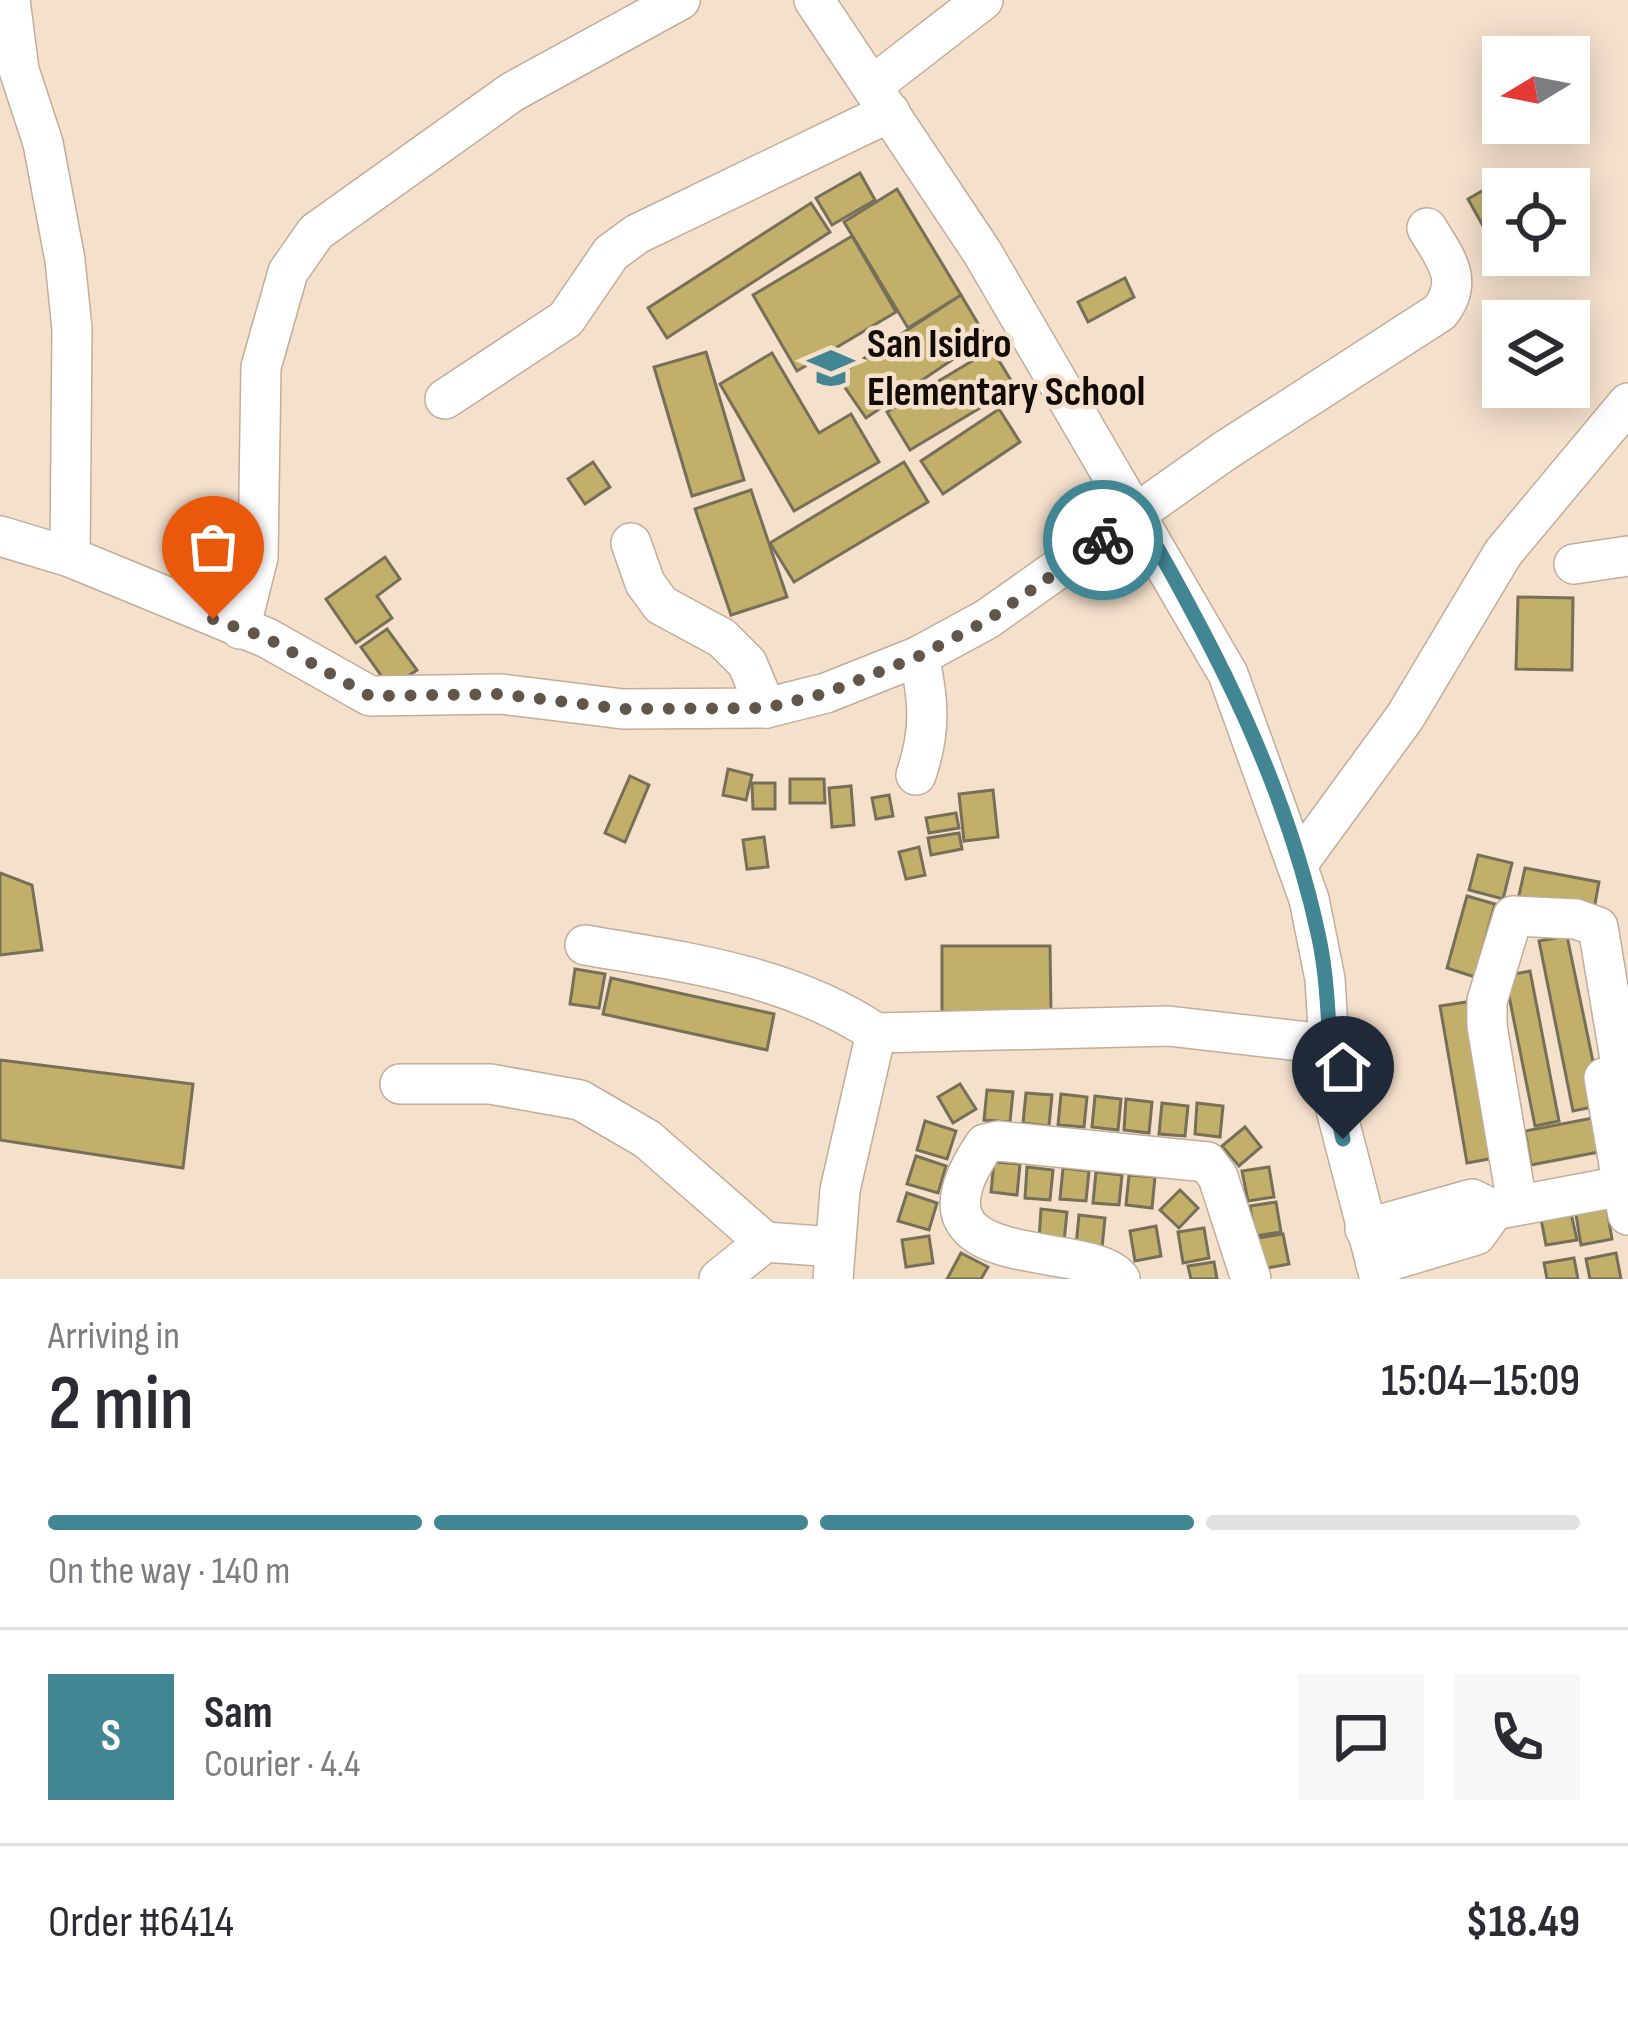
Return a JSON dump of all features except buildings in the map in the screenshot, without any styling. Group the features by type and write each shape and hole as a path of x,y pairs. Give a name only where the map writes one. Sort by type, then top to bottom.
{"street":[{"path":"10,0 19,70 44,143 65,260 72,328 70,557"},
{"path":"240,629 258,557 261,367 271,322 297,259 316,232 512,92 680,0"},
{"path":"814,0 982,251 1228,674 1299,862 1325,979 1326,1044 1373,1258 1476,1235 1506,1207 1625,1183 1576,919"},
{"path":"445,399 566,320 611,253 637,234 881,99 982,0"},
{"path":"9,541 70,557 240,629 370,696 501,694 623,709 766,708 826,693 919,656 988,620 1226,450 1440,313 1454,284 1451,268 1427,228"},
{"path":"1299,862 1405,717 1503,553 1628,403"},
{"path":"631,543 645,583 661,605 722,638 747,663 766,708"},
{"path":"1574,564 1628,556"},
{"path":"916,775 929,737 930,707 919,656"},
{"path":"1506,1207 1487,1001 1513,916 1576,919 1600,932 1628,1107"},
{"path":"585,945 772,982 843,1011 876,1033 1168,1026 1326,1044"},
{"path":"400,1084 490,1084 580,1100 647,1139 765,1242 834,1263 855,1110 876,1033"},
{"path":"1120,1279 1095,1264 994,1254 980,1242 965,1224 964,1205 986,1144 1019,1143 1207,1162 1218,1177 1251,1279"},
{"path":"719,1279 765,1242"}],"way so far":[{"path":"213,619 267,638 370,696 501,694 623,709 766,708 826,693 919,656 988,620 1103,540"}],"place":[{"name":"San Isidro Elementary School","path":"831,368"}],"route":[{"path":"1103,540 1139,516 1228,674 1254,736 1299,862 1319,941 1332,1094 1343,1139"}]}
